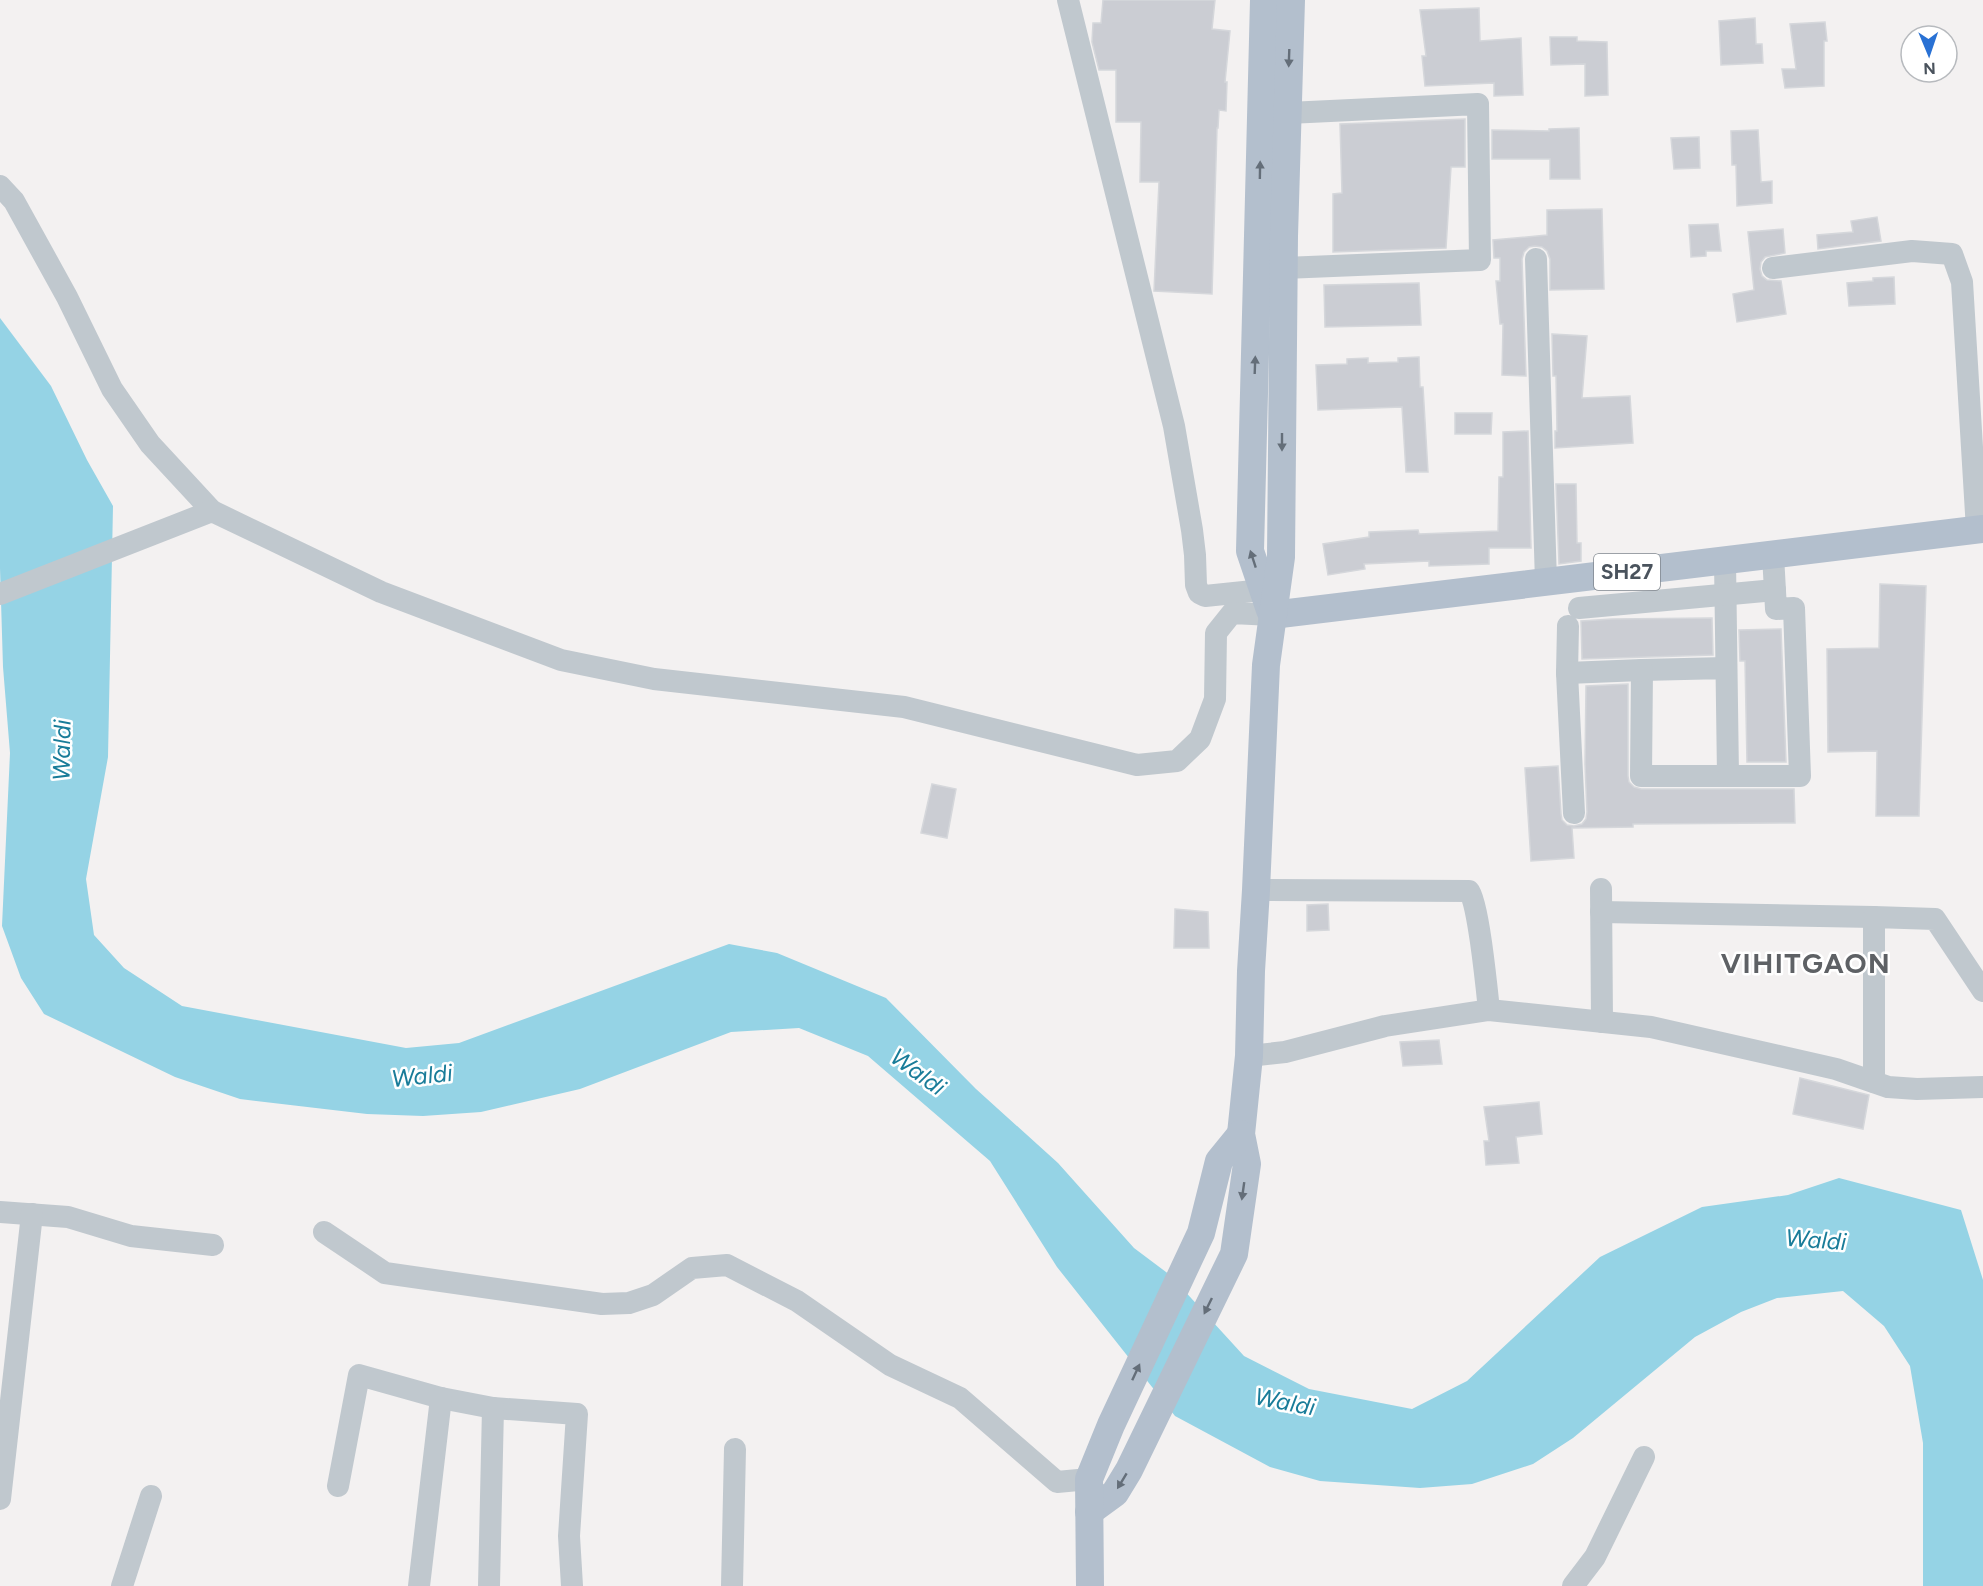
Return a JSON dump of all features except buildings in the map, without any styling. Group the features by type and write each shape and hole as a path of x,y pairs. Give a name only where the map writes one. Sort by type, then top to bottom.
{"main road":[{"path":"1264,0 1250,551 1268,602"},
{"path":"1089,1512 1115,1493 1129,1470 1234,1254 1247,1164 1241,1134 1249,1056 1268,602 1281,557 1284,268 1291,0"},
{"name":"SH27","path":"1268,602 1546,582 1980,530"},
{"path":"1090,1586 1089,1479 1111,1425 1201,1233 1219,1161 1241,1134"}],"street":[{"path":"1068,0 1174,426 1196,555 1196,585 1199,593 1205,596 1268,602"},
{"path":"1284,268 1480,260 1478,104 1288,113"},
{"path":"0,186 14,201 57,278 112,389 150,444 212,511 381,592 561,660 654,679 904,707 1137,765 1176,761 1200,739 1215,699 1216,633 1232,614 1268,602"},
{"path":"1773,268 1912,251 1952,254 1962,282 1980,530"},
{"path":"1536,259 1546,582"},
{"path":"0,594 212,511"},
{"path":"1642,670 1641,776 1800,776 1794,608 1776,609 1773,555"},
{"path":"1725,561 1728,776"},
{"path":"1574,813 1567,673 1574,617 1725,594 1775,590"},
{"path":"1567,673 1726,668"},
{"path":"1601,889 1602,1022"},
{"path":"1257,890 1469,891 1472,894 1475,911 1489,1010"},
{"path":"1601,912 1935,919 1983,991"},
{"path":"1874,917 1874,1082"},
{"path":"1249,1056 1286,1052 1385,1026 1489,1010 1663,1030 1836,1069 1888,1087 1917,1089 1983,1087"},
{"path":"0,1212 68,1217 131,1236 213,1245"},
{"path":"0,1499 32,1214"},
{"path":"324,1232 385,1273 602,1304 629,1303 654,1295 692,1268 727,1265 797,1300 890,1365 960,1398 1057,1482 1089,1479"},
{"path":"338,1486 360,1375 441,1398 493,1408 577,1414 569,1536 572,1586"},
{"path":"419,1586 441,1398"},
{"path":"489,1586 493,1408"},
{"path":"732,1586 735,1449"},
{"path":"1574,1586 1595,1557 1644,1457"},
{"path":"122,1586 151,1496"}],"water":[{"name":"Waldi","path":"0,318 51,386 87,460 113,506 108,757 86,879 94,935 124,968 182,1006 406,1048 459,1043 729,944 777,953 886,998 976,1089 1058,1163 1134,1248 1170,1275 1244,1356 1309,1389 1412,1409 1467,1381 1600,1257 1702,1207 1788,1195 1839,1178 1961,1210 1983,1280 1983,1586 1923,1586 1923,1443 1910,1366 1884,1326 1843,1291 1777,1298 1741,1312 1695,1337 1573,1438 1533,1464 1472,1484 1420,1488 1320,1481 1270,1467 1175,1416 1057,1267 990,1161 868,1056 799,1028 731,1032 580,1089 481,1112 423,1116 367,1114 240,1099 175,1077 44,1014 21,978 2,926 10,753 3,667 0,568"}],"district":[{"name":"VIHITGAON","path":"1806,963"}]}
